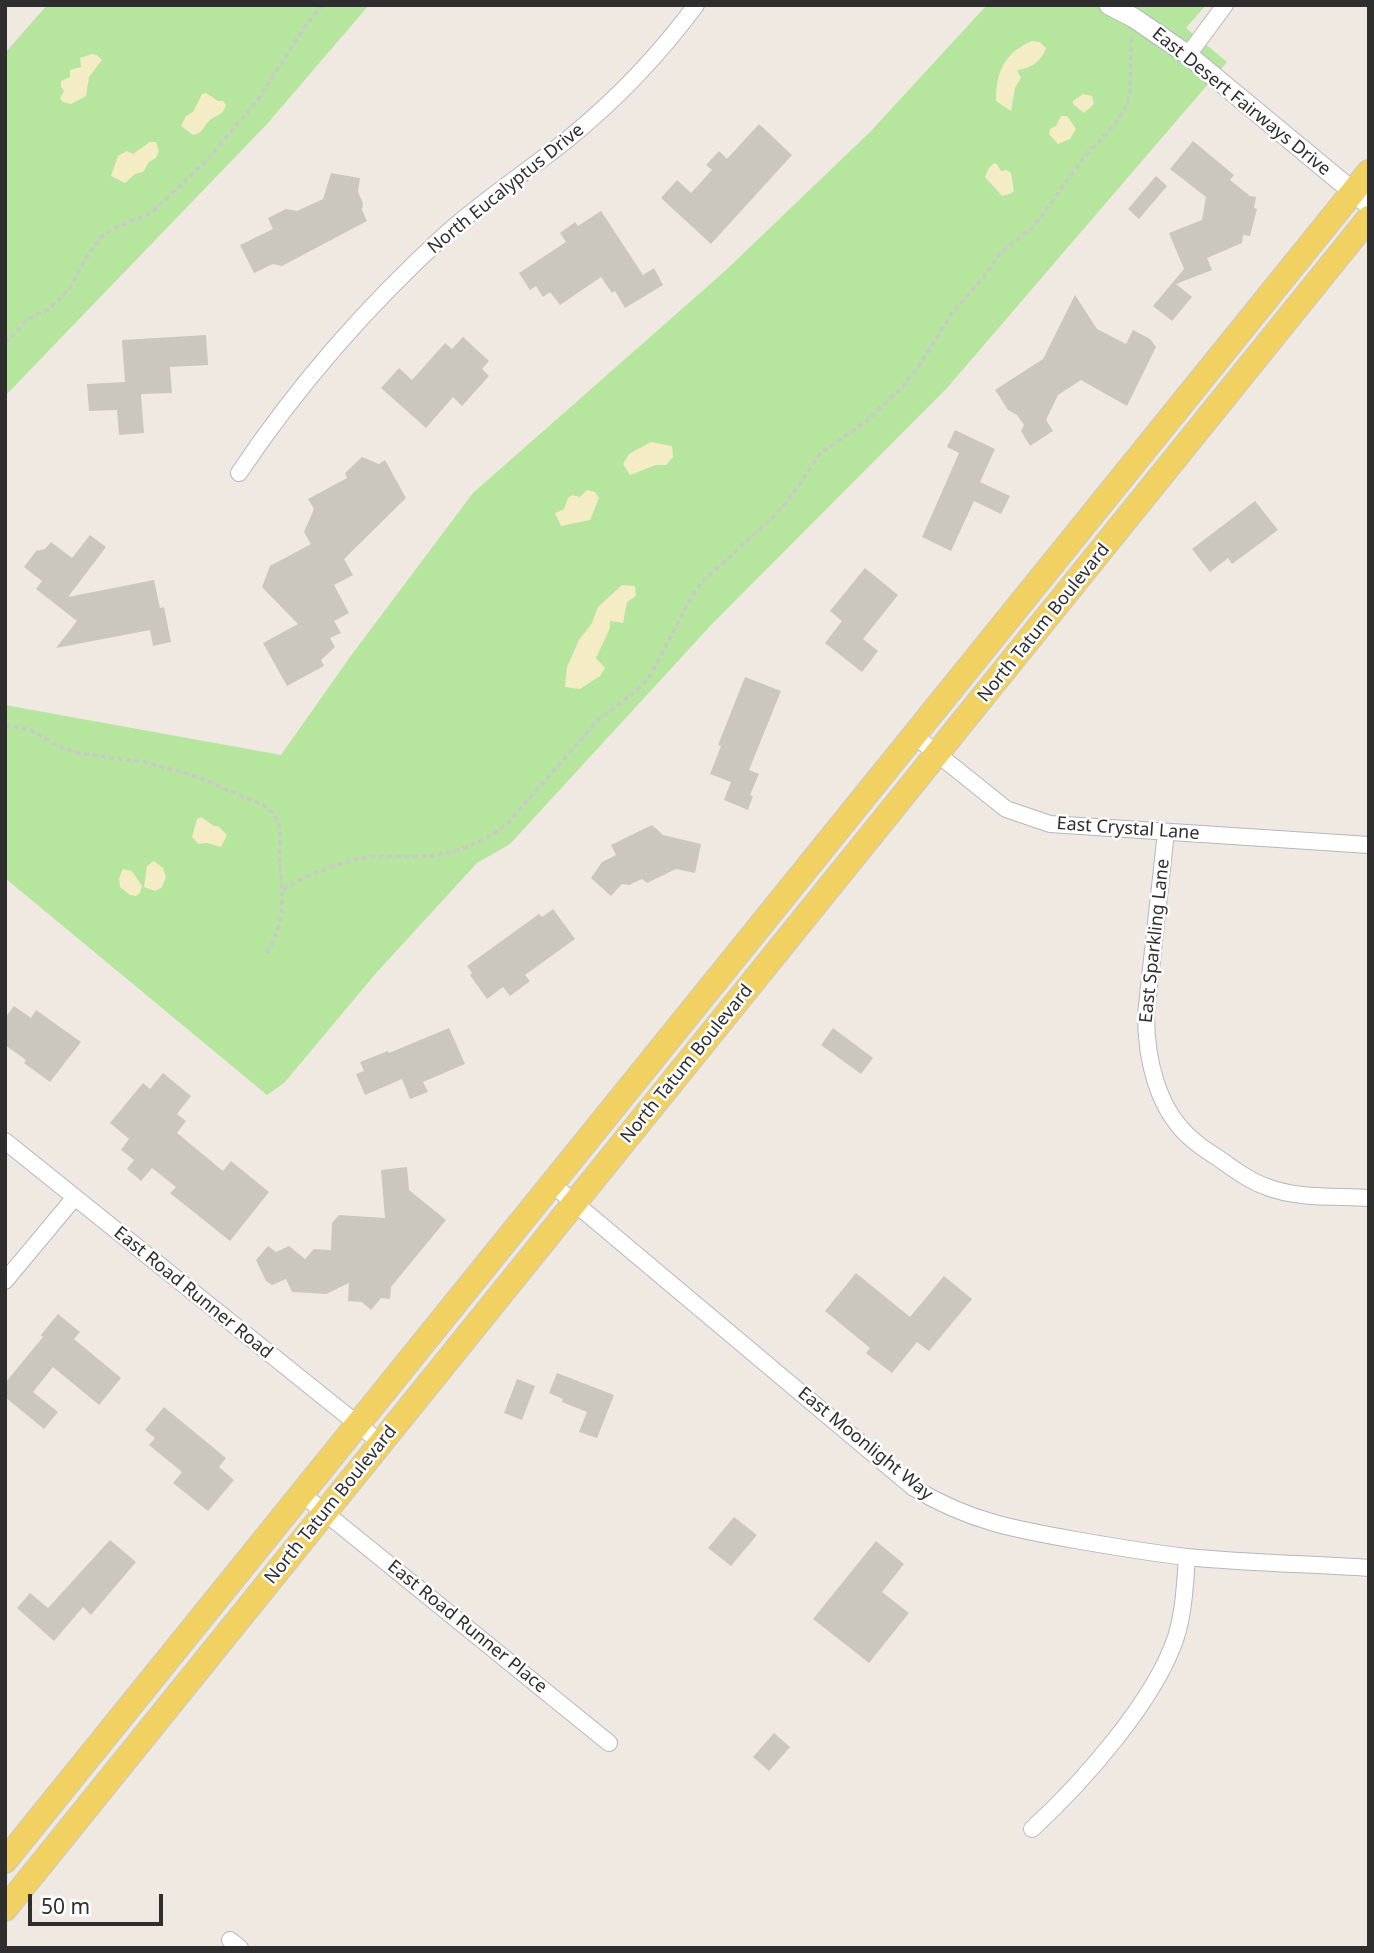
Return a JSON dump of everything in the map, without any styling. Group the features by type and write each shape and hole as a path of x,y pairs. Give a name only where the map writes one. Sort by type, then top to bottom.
{"main road":[{"name":"North Tatum Boulevard","path":"5,1861 915,736 1361,198 1369,172"},
{"name":"North Tatum Boulevard","path":"5,1909 1369,218"}],"street":[{"name":"North Eucalyptus Drive","path":"240,473 270,427 300,389 392,288 447,233 591,119 666,44 696,5"},
{"name":"East Desert Fairways Drive","path":"1109,5 1134,18 1188,55 1361,198"},
{"path":"1188,55 1225,5"},
{"name":"East Crystal Lane","path":"915,736 1006,809 1050,824 1369,845"},
{"name":"East Sparkling Lane","path":"1166,832 1146,1014 1146,1040 1152,1071 1164,1104 1193,1140 1243,1175 1268,1188 1297,1194 1369,1198"},
{"name":"East Road Runner Road","path":"5,1141 381,1443"},
{"name":"East Moonlight Way","path":"552,1184 914,1488 938,1503 983,1522 1006,1528 1187,1557 1369,1568"},
{"path":"5,1281 75,1197"},
{"name":"East Road Runner Place","path":"302,1494 609,1743"},
{"path":"1032,1829 1067,1797 1109,1745 1142,1702 1166,1662 1177,1635 1187,1557"}],"path":[{"path":"5,343 28,319 47,310 61,298 101,237 151,213 206,160 257,101 294,42 322,5"},
{"path":"283,889 321,871 359,858 449,853 495,833 507,824 598,720 636,691 650,676 692,596 703,581 779,511 820,454 869,419 903,386 919,366 952,313 984,278 1000,253 1033,227 1086,155 1115,124 1125,109 1130,93 1134,18"},
{"path":"5,725 31,730 60,747 78,753 172,768 265,806 273,813 279,822 282,914 273,944 265,954"}],"green space":[{"path":"47,5 369,5 267,124 5,396 5,53"},
{"path":"987,5 1206,5 1186,28 1227,62 947,388 712,624 510,844 477,863 377,972 284,1083 267,1095 5,878 5,705 281,755 350,657 473,493 725,271 870,132"}],"sand":[{"path":"1032,41 1040,42 1046,48 1035,64 1017,70 1021,78 1015,88 1011,111 996,101 1000,72 1015,51"},
{"path":"92,54 102,60 89,77 86,96 71,104 63,102 60,98 64,91 61,81 70,77 70,70 81,67 80,58"},
{"path":"206,93 226,105 199,133 193,135 181,126 186,116 193,112 202,94"},
{"path":"1083,94 1092,96 1094,104 1084,113 1073,104 1073,101"},
{"path":"1061,116 1067,116 1076,129 1070,139 1058,144 1049,134"},
{"path":"150,142 156,142 159,151 143,172 135,174 125,183 111,176 118,156 127,151 133,154"},
{"path":"994,163 1001,171 1007,170 1011,173 1014,190 1012,193 1002,196 985,177"},
{"path":"651,442 672,446 673,457 666,465 656,465 630,475 623,464 629,454"},
{"path":"587,490 595,492 599,498 590,520 561,526 555,513 564,509 572,495 580,497"},
{"path":"622,585 635,586 636,596 627,602 623,623 610,621 610,628 596,658 605,668 600,676 580,689 565,687 567,667 579,640 592,623 598,607"},
{"path":"201,817 218,826 227,835 221,847 207,843 198,844 192,837 197,819"},
{"path":"154,861 163,868 166,878 161,888 155,891 144,887 147,866"},
{"path":"123,869 132,871 142,886 136,896 120,887 119,878"}],"building":[{"path":"759,124 792,155 711,244 661,198 677,180 691,193 712,170 706,165 719,151 727,159"},
{"path":"1193,141 1234,175 1230,180 1250,196 1256,197 1254,208 1257,209 1250,236 1243,235 1242,243 1207,258 1212,270 1176,284 1192,297 1172,321 1153,306 1184,269 1169,233 1202,220 1206,197 1170,169"},
{"path":"331,173 360,178 358,192 367,221 282,266 273,264 254,273 240,245 273,229 268,218 286,209 297,211 323,199"},
{"path":"1156,176 1167,186 1139,219 1128,209"},
{"path":"601,211 643,275 654,268 663,285 625,308 615,291 612,293 601,277 560,305 550,292 543,297 536,286 530,290 519,273 566,242 560,233 575,222 578,226"},
{"path":"1075,295 1097,329 1126,344 1133,330 1150,339 1156,347 1127,406 1081,380 1058,395 1046,420 1053,431 1030,446 1021,431 1024,425 1017,415 1008,410 995,390 1043,359"},
{"path":"206,335 208,365 170,367 172,393 141,394 144,433 119,435 117,410 89,411 87,384 125,382 122,340"},
{"path":"463,337 489,361 482,369 489,376 462,406 453,397 426,428 381,388 399,368 412,380 445,343 452,349"},
{"path":"955,430 995,449 980,482 1010,496 1001,514 974,501 951,551 922,537 959,453 947,447"},
{"path":"362,457 379,464 385,460 406,498 344,559 353,575 334,585 349,613 334,621 341,633 330,638 335,647 321,660 324,666 287,686 263,643 298,624 262,587 270,566 311,544 304,532 314,509 308,499 347,478 345,473"},
{"path":"1255,501 1278,530 1232,564 1228,558 1210,572 1192,549"},
{"path":"90,535 106,547 68,597 154,580 160,608 164,607 171,642 153,646 150,630 56,648 77,621 36,589 42,581 24,567 36,551 45,549 51,542 72,558"},
{"path":"865,568 898,595 863,639 878,651 862,672 825,643 842,621 830,611"},
{"path":"745,677 781,691 749,770 759,774 750,795 753,796 748,810 724,800 731,782 710,774 721,746 718,745"},
{"path":"652,825 663,835 701,844 695,873 676,869 647,883 642,879 629,885 622,884 611,896 591,878 602,862 616,855 611,845"},
{"path":"553,909 575,939 525,975 530,981 510,996 503,987 487,999 467,966 539,914 542,917"},
{"path":"14,1006 31,1018 36,1010 81,1042 50,1082 5,1045 5,1018"},
{"path":"449,1028 465,1064 423,1082 428,1092 410,1099 402,1079 365,1095 356,1074 364,1071 360,1062"},
{"path":"833,1028 873,1058 861,1074 821,1045"},
{"path":"163,1073 191,1096 177,1114 186,1121 177,1133 223,1171 231,1161 269,1192 230,1241 170,1193 176,1187 152,1168 141,1181 127,1169 134,1160 121,1150 129,1139 110,1123 143,1083 150,1089"},
{"path":"407,1167 409,1190 446,1220 391,1287 390,1299 381,1298 371,1310 362,1302 348,1301 349,1283 326,1294 292,1292 286,1279 272,1285 266,1281 256,1260 268,1246 276,1252 289,1246 305,1259 314,1249 331,1250 332,1223 339,1215 385,1218 381,1170"},
{"path":"856,1273 910,1317 944,1276 972,1299 929,1351 917,1342 892,1373 866,1353 870,1348 825,1311"},
{"path":"58,1314 80,1332 74,1339 121,1378 99,1405 53,1367 33,1392 58,1412 44,1429 5,1397 5,1383 43,1337 41,1335"},
{"path":"557,1373 614,1395 597,1438 579,1432 587,1412 562,1402 563,1399 549,1393"},
{"path":"517,1379 535,1386 522,1420 504,1413"},
{"path":"164,1407 226,1458 219,1467 234,1480 208,1511 173,1483 182,1472 149,1445 155,1438 145,1430"},
{"path":"734,1517 757,1535 731,1566 708,1548"},
{"path":"110,1540 136,1562 91,1615 83,1607 54,1641 17,1608 30,1593 48,1608"},
{"path":"876,1541 904,1564 882,1592 909,1613 869,1663 813,1619"},
{"path":"774,1733 790,1747 769,1771 753,1757"}]}
